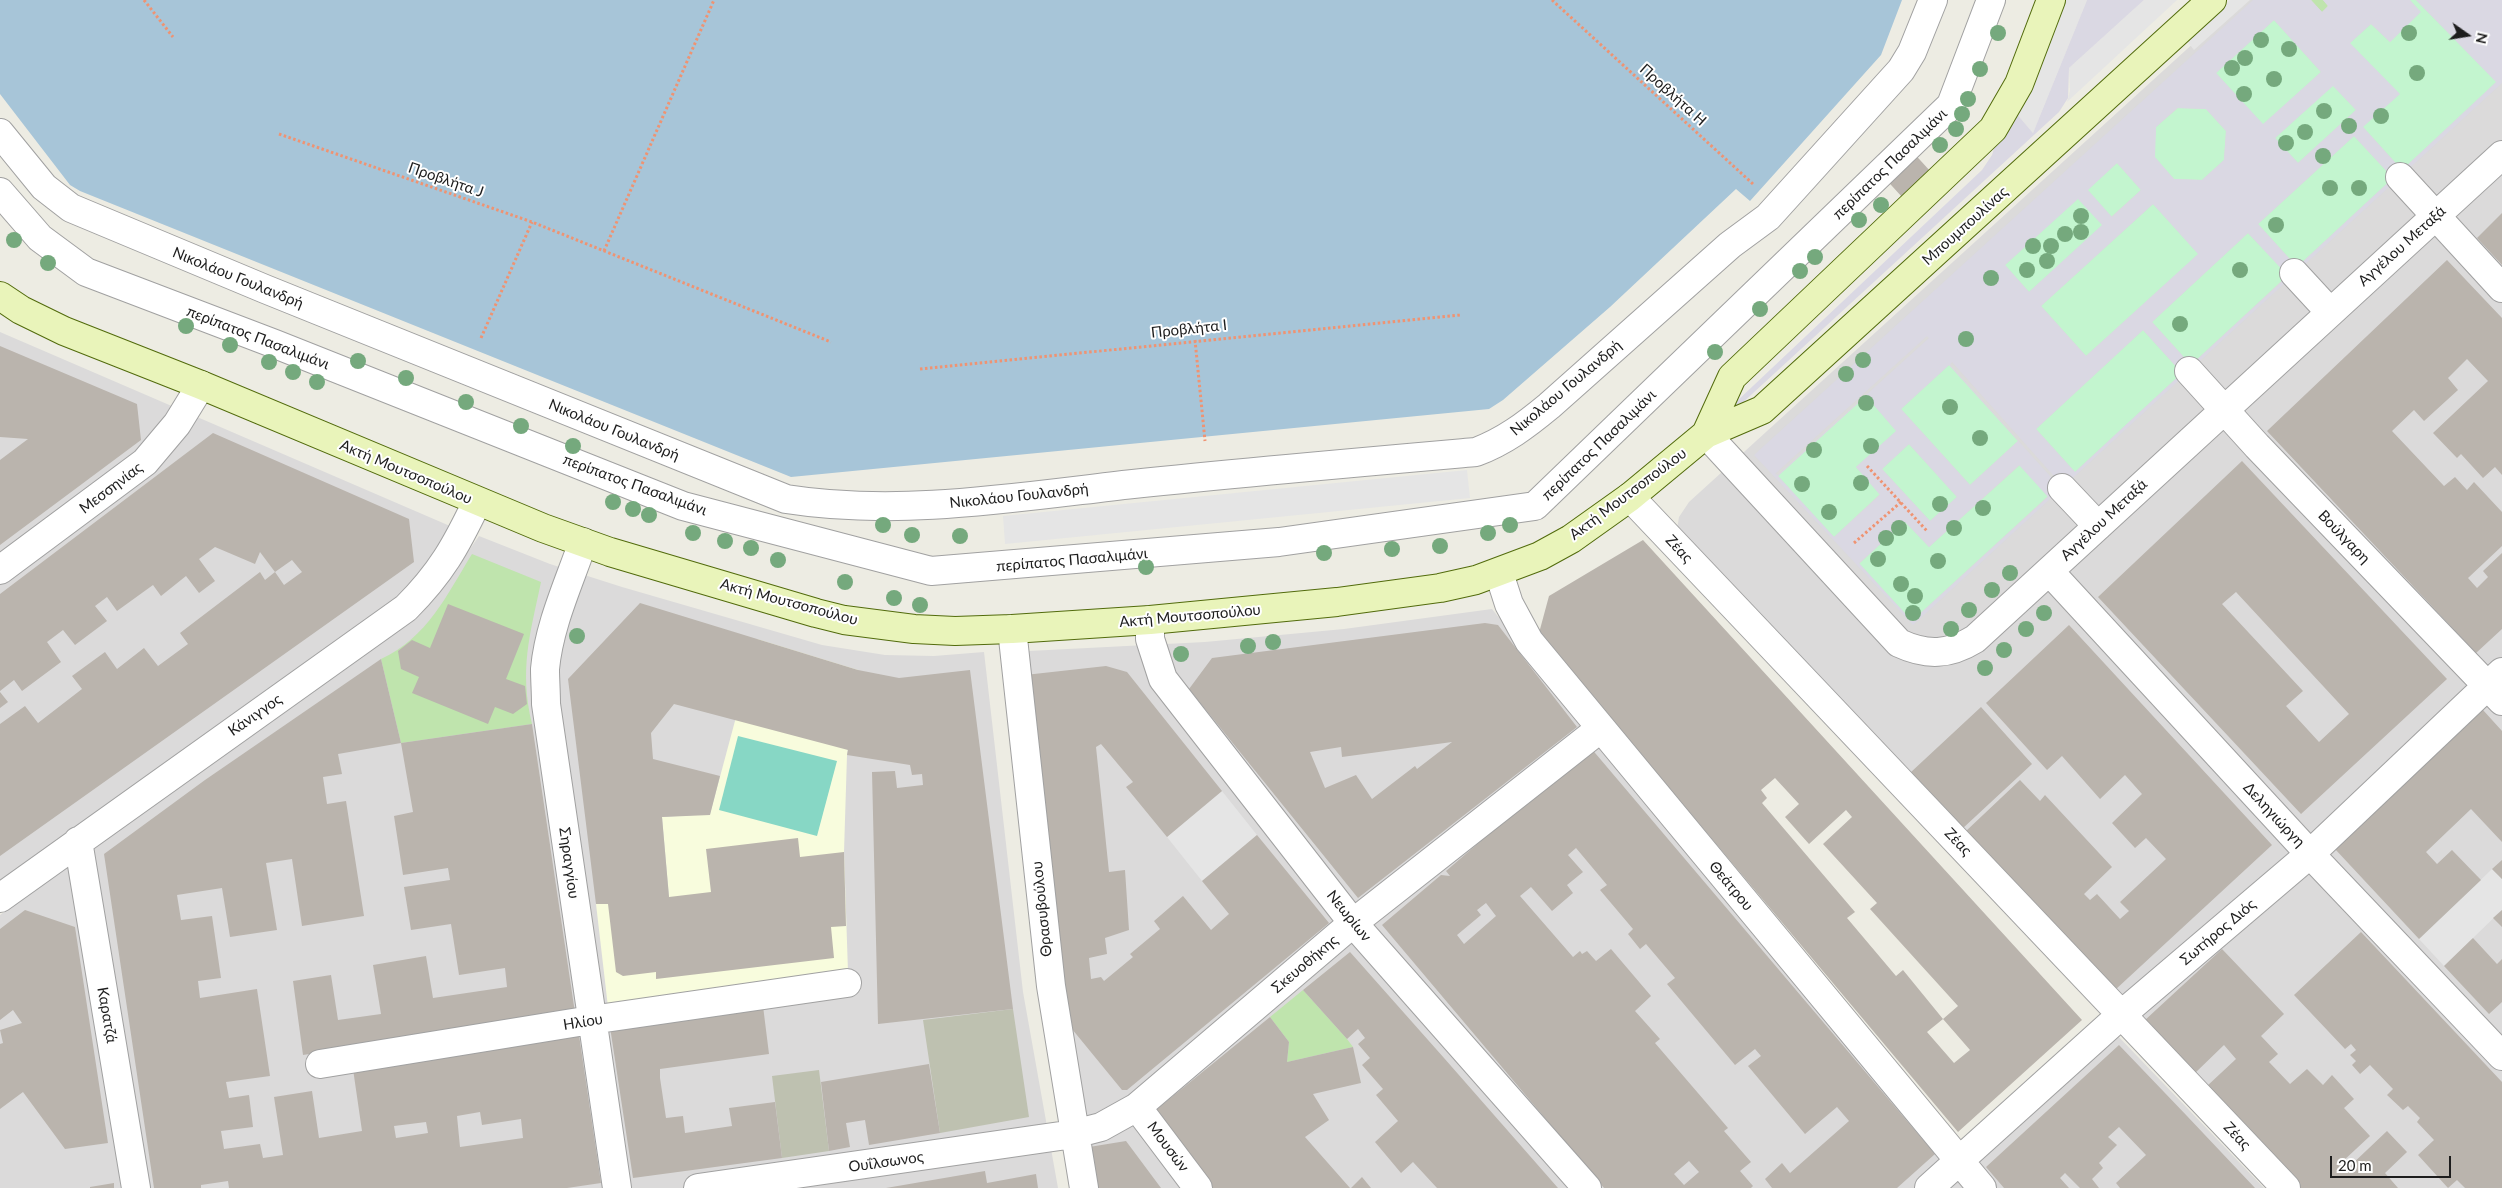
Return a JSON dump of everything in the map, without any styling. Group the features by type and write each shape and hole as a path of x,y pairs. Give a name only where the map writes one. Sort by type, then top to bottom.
{"main road":[{"path":"1706,434 1732,377 1993,129 2019,84 2051,0"},
{"name":"Μπουμπουλίνας","path":"1706,434 1762,410 2212,0"},
{"name":"Ακτή Μουτσοπούλου","path":"0,296 21,310 64,331 202,386 477,502 583,542 706,581 844,620 922,629 1012,629 1150,620 1337,602 1440,588 1476,580 1540,556 1571,539 1630,497 1706,434"}],"street":[{"name":"Νικολάου Γουλανδρή","path":"0,133 44,187 71,208 786,499 824,505 854,507 974,502 1209,476 1476,452 1496,444 1521,430 1730,244 1778,207 1902,70 1912,52 1933,0"},
{"name":"περίπατος Πασαλιμάνι","path":"0,192 40,238 86,272 284,347 683,506 931,572 1279,542 1536,506 1951,105 1991,0"},
{"name":"Αγγέλου Μεταξά","path":"1706,434 1836,560 1900,643 1914,650 1930,653 1946,652 1962,647 1975,639 2502,155"},
{"path":"2400,177 2502,288"},
{"path":"2294,273 2330,312"},
{"name":"Βούλγαρη","path":"2189,371 2257,446 2497,686"},
{"name":"Μεσσηνίας","path":"0,570 145,462 177,424 202,386"},
{"path":"2062,488 2098,526"},
{"name":"Ζέας","path":"1630,497 2286,1188"},
{"name":"Κάνιγγος","path":"0,898 406,608 442,569 456,547 477,502"},
{"name":"Σηραγγίου","path":"583,542 554,625 545,670 546,704 617,1188"},
{"name":"Δεληγιώργη","path":"2049,571 2310,854 2502,1056"},
{"name":"Θεάτρου","path":"1499,572 1509,604 1528,641 1982,1188"},
{"name":"Νεωρίων","path":"1150,620 1150,639 1163,679 1353,923 1587,1188"},
{"name":"Θρασυβούλου","path":"1012,629 1051,986 1084,1188"},
{"name":"Σωτήρος Διός","path":"1929,1188 2121,1015 2310,854 2497,686"},
{"name":"Σκευοθήκης","path":"1074,1134 1101,1127 1137,1107 1353,923 1601,728"},
{"name":"Καρατζά","path":"78,841 136,1188"},
{"name":"Ηλίου","path":"320,1064 591,1020 847,983"},
{"name":"Μουσών","path":"1137,1107 1198,1188"},
{"name":"Ουΐλσωνος","path":"698,1188 849,1178 1074,1134"}],"path":[{"path":"144,0 173,37"},
{"path":"604,251 714,0"},
{"name":"Προβλήτα H","path":"1552,0 1778,207"},
{"name":"Προβλήτα J","path":"279,134 532,222 831,342"},
{"path":"466,370 532,222"},
{"name":"Προβλήτα I","path":"920,369 1195,340 1461,315"},
{"path":"1195,340 1209,476"},
{"path":"1867,466 1927,531"},
{"path":"1836,560 1901,502"}],"shaded area":[{"path":"0,0 1902,0 1881,55 1750,201 1736,189 1610,307 1503,400 1489,409 791,477 80,191 70,185 0,94"},
{"path":"2053,0 2087,0 2033,133 2016,113"},
{"path":"2087,0 2144,0 2069,68 2068,98 2059,112 1739,406 1736,406 1736,402 1982,170 1992,155 1997,139 2016,113 2033,133"},
{"path":"2144,0 2177,0 2067,102 2070,91 2069,68"},
{"path":"2230,0 2250,0 2194,50 2186,40"},
{"path":"2241,0 2502,0 2502,1188 2290,1188 1677,529 1679,517 1689,502"},
{"path":"2253,0 2311,0 2322,12 2328,6 2323,0 2410,0 2421,12 2390,42 2371,24 2350,43 2400,94 2363,127 2402,170 2496,82 2416,0 2502,0 2502,83 1913,625 1754,455","holes":["2274,20 2321,72 2263,124 2216,73","2333,86 2356,110 2298,163 2275,138","2177,108 2206,109 2226,131 2224,160 2202,180 2174,179 2155,157 2156,127","2354,136 2393,178 2297,267 2258,224","2117,163 2141,190 2112,217 2088,190","2078,199 2102,225 2029,292 2005,265","2153,204 2198,254 2086,356 2041,306","2248,233 2288,276 2191,365 2152,322","2143,330 2182,373 2075,472 2036,429","1927,336 1929,338 1778,475 1775,474","1952,362 2061,484 2059,486 1950,365","1949,365 2018,441 1970,485 1901,409","1866,396 1896,431 1856,467 1880,495 1834,537 1778,476","1909,444 1957,497 1930,521 1882,469","2019,465 2048,497 1912,621 1859,563 1905,522 1929,547"]},
{"path":"0,332 450,526 445,543 407,590 0,881"},
{"path":"1467,470 1470,498 1005,544 1003,516"},
{"path":"479,536 550,564 622,587 822,645 885,655 934,656 984,652 1023,992 1058,1188 0,1188 0,915 416,617 441,591"},
{"path":"1492,609 1611,756 1969,1188 1081,1188 1009,652 1205,642 1344,629"},
{"path":"757,639 858,670 847,755 844,852 848,972 608,1007 596,904 669,897 662,817 710,814"},
{"path":"738,736 837,761 817,836 719,810"},
{"path":"1222,791 1257,835 1202,881 1167,837"},
{"path":"2492,869 2502,879 2502,910 2444,966 2419,939"},
{"path":"1013,1009 1029,1117 940,1133 923,1020"},
{"path":"2115,1033 2264,1188 1993,1188 1973,1164"},
{"path":"819,1070 829,1151 782,1158 772,1076"}],"green space":[{"path":"2311,0 2323,0 2328,6 2322,12"},
{"path":"2410,0 2416,0 2497,82 2402,170 2363,127 2350,43 2371,24 2390,42 2420,12"},
{"path":"2274,20 2321,72 2263,125 2216,73"},
{"path":"2333,85 2356,110 2298,163 2275,138"},
{"path":"2178,108 2206,109 2226,131 2224,160 2202,180 2174,179 2154,157 2156,127"},
{"path":"2354,136 2393,178 2297,267 2258,224"},
{"path":"2117,163 2141,190 2111,217 2087,190"},
{"path":"2078,198 2103,225 2029,292 2005,265"},
{"path":"2153,204 2199,254 2086,356 2041,306"},
{"path":"2248,233 2288,275 2191,365 2152,322"},
{"path":"2143,330 2182,373 2075,472 2036,429"},
{"path":"1949,365 2018,441 1970,485 1901,409"},
{"path":"1866,396 1897,431 1856,467 1880,494 1834,537 1778,476"},
{"path":"1909,444 1957,497 1930,521 1882,469"},
{"path":"2020,465 2048,496 1912,621 1859,564 1905,521 1929,547"},
{"path":"472,554 541,582 527,652 526,686 532,724 401,743 381,659 397,650 424,627 444,600"},
{"path":"1303,990 1353,1047 1287,1062 1289,1042 1270,1017"}],"building":[{"path":"1910,149 1931,172 1902,197 1882,175"},
{"path":"2502,213 2502,265 2477,238"},
{"path":"2447,260 2502,318 2502,475 2495,467 2483,478 2461,454 2457,458 2433,433 2488,381 2467,359 2448,378 2458,390 2424,421 2414,410 2392,431 2444,486 2455,477 2467,490 2474,482 2502,512 2502,546 2468,578 2477,588 2488,577 2483,571 2502,553 2502,629 2476,653 2267,431"},
{"path":"0,346 137,404 141,440 0,545 0,460 28,439 0,437"},
{"path":"213,433 409,519 414,562 0,856 0,724 25,706 38,723 82,689 72,676 105,652 117,669 144,648 158,666 188,644 180,633 260,572 265,580 275,572 260,552 255,564 215,547 199,559 215,581 199,593 186,576 161,596 153,585 117,611 107,597 95,606 107,621 75,645 63,630 47,642 61,662 22,691 14,680 0,691 0,594","holes":["292,560 302,572 284,585 275,572"]},
{"path":"2242,461 2447,679 2301,814 2098,597","holes":["2236,592 2349,714 2319,742 2286,706 2303,691 2222,604"]},
{"path":"1643,540 2082,1020 1958,1132 1539,633 1549,596","holes":["1775,778 1799,804 1785,817 1809,844 1846,810 1852,817 1823,844 1877,903 1870,909 1958,1006 1943,1019 1903,970 1896,976 1847,918 1855,912 1762,803 1767,798 1761,790","1943,1019 1970,1050 1954,1063 1927,1032"]},
{"path":"640,603 858,670 899,678 970,670 1013,1009 878,1024 872,772 895,771 897,788 923,785 922,774 912,775 910,765 847,755 848,750 674,704 651,733 653,759 720,776 710,815 662,817 669,897 711,892 706,849 798,838 800,857 844,852 846,926 831,927 834,958 656,979 656,972 623,976 616,972 608,904 596,904 568,679"},
{"path":"448,604 524,634 506,679 525,686 527,704 513,714 495,707 488,724 412,693 419,677 401,669 398,651 412,640 430,648"},
{"path":"1485,623 1498,625 1577,727 1358,898 1189,689 1212,658","holes":["1452,742 1417,769 1415,766 1372,799 1356,775 1325,788 1310,752 1341,747 1342,757"]},
{"path":"2069,625 2272,845 2115,990 1965,832 2020,780 2040,801 2045,795 2112,867 2084,894 2090,900 2097,894 2120,919 2129,911 2120,902 2166,859 2146,838 2135,848 2112,823 2142,794 2125,775 2100,799 2062,756 2047,770 1986,703"},
{"path":"381,659 401,743 338,754 342,774 323,777 327,804 346,801 364,916 302,926 292,859 266,863 277,930 230,937 222,888 177,895 181,920 212,916 221,978 198,981 200,998 257,989 270,1076 226,1082 229,1098 249,1095 253,1127 221,1131 224,1149 260,1144 263,1158 283,1155 274,1097 312,1091 319,1138 362,1131 353,1069 579,1035 601,1183 567,1188 229,1188 228,1181 201,1185 201,1188 154,1188 104,854 205,780","holes":["480,1112 482,1125 521,1119 523,1138 460,1147 457,1116","426,1122 428,1133 396,1138 394,1126"]},
{"path":"1106,666 1127,672 1222,791 1167,837 1126,787 1133,782 1101,744 1096,747 1109,872 1125,870 1129,930 1105,938 1107,954 1089,958 1091,979 1101,977 1104,981 1133,957 1130,954 1160,929 1154,921 1183,896 1211,930 1229,914 1202,881 1257,835 1329,923 1127,1090 1122,1090 1072,1029 1046,878 1025,675"},
{"path":"0,692 8,702 0,708"},
{"path":"1981,707 2032,764 1962,829 1910,773"},
{"path":"2483,710 2502,731 2502,842 2471,809 2426,852 2437,864 2452,850 2481,880 2419,939 2335,849"},
{"path":"532,724 575,1013 303,1055 293,981 331,975 338,1020 381,1014 373,965 426,956 433,998 507,987 505,968 459,975 451,924 411,930 404,887 450,880 448,868 403,875 394,816 413,812 401,743"},
{"path":"1590,747 1935,1154 1897,1188 1772,1188 1765,1179 1782,1163 1790,1173 1849,1121 1837,1107 1805,1134 1748,1066 1761,1056 1755,1049 1735,1065 1667,984 1675,978 1646,944 1640,949 1628,934 1633,929 1600,890 1607,885 1576,848 1568,855 1583,872 1567,885 1573,893 1552,911 1531,887 1520,896 1573,957 1580,951 1582,954 1587,951 1596,961 1611,949 1651,996 1635,1011 1660,1039 1655,1043 1728,1128 1724,1131 1751,1162 1740,1171 1753,1186 1751,1188 1604,1188 1382,925 1441,875 1450,876 1446,871","holes":["1486,903 1496,916 1464,944 1457,935 1481,915 1477,910","1689,1161 1699,1172 1684,1185 1674,1174"]},
{"path":"2502,860 2502,879 2492,869"},
{"path":"25,910 75,927 108,1143 65,1149 23,1092 0,1109 0,1044 3,1043 0,1030 22,1023 13,1010 0,1020 0,929"},
{"path":"2502,910 2502,927 2493,918"},
{"path":"2361,932 2502,1082 2502,1188 2465,1188 2457,1180 2448,1188 2418,1155 2434,1140 2417,1122 2420,1118 2408,1106 2403,1110 2387,1095 2393,1089 2370,1065 2360,1074 2352,1065 2356,1061 2350,1055 2356,1050 2351,1044 2345,1049 2294,995"},
{"path":"2473,938 2497,964 2502,959 2502,1002 2489,1014 2444,966"},
{"path":"2222,949 2284,1014 2261,1036 2278,1054 2269,1062 2290,1084 2307,1069 2323,1085 2332,1075 2354,1099 2344,1108 2370,1136 2342,1162 2348,1168 2387,1131 2407,1152 2385,1173 2398,1188 2301,1188 2206,1087 2236,1059 2224,1045 2194,1074 2144,1021"},
{"path":"1350,952 1558,1188 1437,1188 1413,1162 1401,1173 1375,1142 1398,1121 1376,1095 1383,1089 1362,1065 1370,1058 1358,1044 1365,1038 1358,1029 1347,1039 1303,990"},
{"path":"763,1006 769,1054 660,1069 660,1078 666,1118 683,1116 685,1133 732,1126 729,1108 775,1102 782,1158 633,1178 610,1027"},
{"path":"1270,1017 1289,1042 1287,1062 1353,1047 1361,1083 1313,1094 1329,1120 1305,1137 1350,1188 1201,1188 1146,1118"},
{"path":"2119,1045 2255,1188 2120,1188 2116,1183 2146,1155 2119,1127 2108,1137 2117,1145 2099,1163 2103,1168 2092,1179 2099,1188 2080,1188 2065,1173 2060,1178 2069,1188 2004,1188 1986,1167"},
{"path":"929,1064 940,1133 869,1145 865,1120 846,1123 850,1147 829,1151 821,1082"},
{"path":"1126,1141 1161,1188 1090,1188 1083,1148"},
{"path":"985,1171 987,1183 1036,1174 1038,1188 886,1188"},
{"path":"1362,1177 1371,1188 1351,1188"},
{"path":"114,1183 114,1188 90,1188 90,1187"}]}
